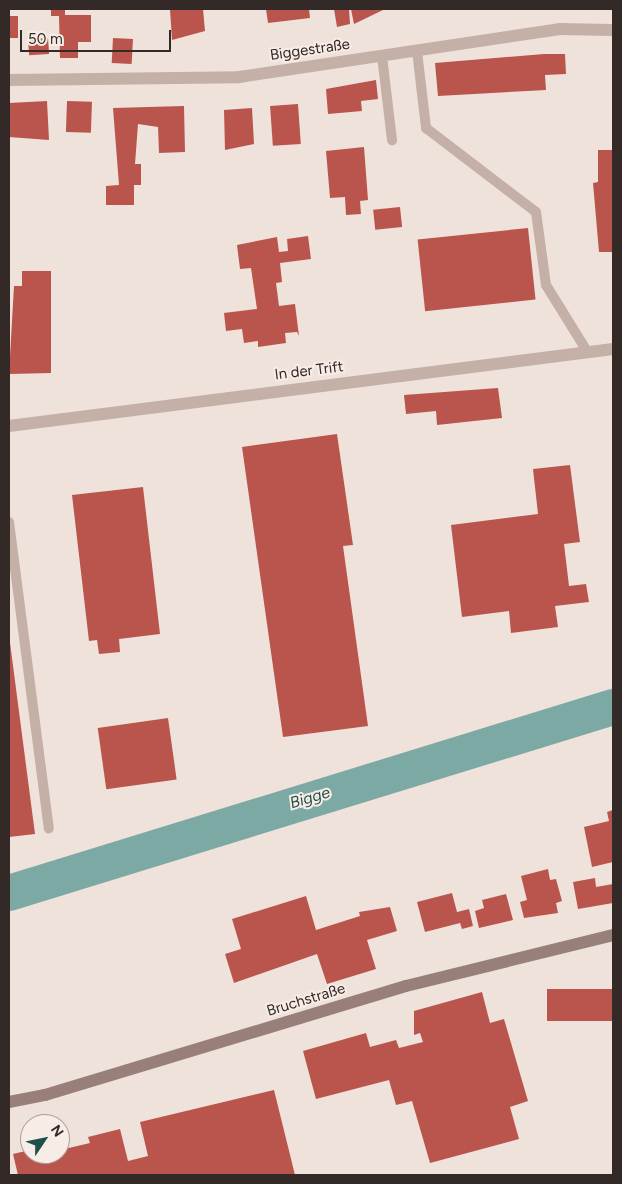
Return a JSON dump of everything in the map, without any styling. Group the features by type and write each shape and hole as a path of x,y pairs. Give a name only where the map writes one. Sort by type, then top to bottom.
{"main road":[{"name":"Bruchstraße","path":"9,1102 45,1095 488,964 613,935"}],"street":[{"name":"Biggestraße","path":"9,80 239,77 560,29 613,30"},
{"name":"In der Trift","path":"9,426 613,349"}],"lane":[{"path":"417,51 426,128 536,212 546,285 587,351"},
{"path":"382,56 392,140"},
{"path":"9,522 49,828"}],"building":[{"path":"51,9 65,9 65,15 91,15 91,42 78,42 78,58 60,58 59,16 51,16"},
{"path":"170,9 203,9 205,31 172,40"},
{"path":"266,9 309,9 310,18 268,23"},
{"path":"334,9 349,9 350,24 337,27"},
{"path":"351,9 383,9 383,10 354,24"},
{"path":"9,16 18,16 18,38 9,38"},
{"path":"48,38 49,54 29,55 28,39"},
{"path":"113,38 133,39 132,64 112,63"},
{"path":"565,54 566,74 545,75 546,90 438,96 435,63"},
{"path":"376,80 378,99 361,101 362,111 328,114 326,89"},
{"path":"47,101 49,140 9,137 9,103"},
{"path":"67,101 92,102 91,133 66,132"},
{"path":"298,104 301,144 273,146 270,106"},
{"path":"184,106 185,152 159,153 158,127 138,124 135,164 141,164 141,185 134,185 134,205 106,205 106,186 119,185 113,108"},
{"path":"252,108 254,144 225,150 224,110"},
{"path":"364,147 368,200 360,201 361,214 346,215 345,197 330,198 326,151"},
{"path":"598,150 613,150 613,252 599,252 593,183 598,182"},
{"path":"400,207 402,227 375,230 373,210"},
{"path":"528,228 536,300 425,311 418,240"},
{"path":"308,236 311,259 280,263 282,282 276,283 279,306 295,304 299,336 297,332 285,333 286,343 258,347 258,341 244,343 242,329 226,331 224,313 257,309 251,268 240,269 237,245 277,237 279,252 288,251 287,239"},
{"path":"22,271 51,271 51,373 9,374 14,286 22,286"},
{"path":"498,388 502,418 437,425 436,411 406,414 404,395"},
{"path":"337,434 353,545 343,546 368,726 283,737 242,447"},
{"path":"570,465 580,542 564,544 569,586 586,584 589,602 555,606 558,627 511,633 509,611 462,617 451,525 538,514 533,469"},
{"path":"143,487 160,634 119,639 120,652 99,654 97,640 89,641 72,495"},
{"path":"9,635 35,834 9,837"},
{"path":"168,718 177,779 106,789 98,728"},
{"path":"613,810 613,862 592,867 584,827 609,821 607,812"},
{"path":"548,869 550,880 556,879 562,901 556,903 558,913 524,918 520,902 527,900 521,876"},
{"path":"595,878 596,887 613,884 613,903 578,909 573,882"},
{"path":"452,893 457,912 469,909 473,926 462,929 460,923 425,932 417,902"},
{"path":"506,894 513,920 479,928 475,911 484,908 482,900"},
{"path":"306,896 316,930 360,916 359,912 390,907 397,931 367,940 376,969 327,984 317,954 234,983 225,954 241,949 232,919"},
{"path":"547,989 613,989 613,1021 547,1021"},
{"path":"482,992 490,1023 504,1019 528,1101 510,1107 519,1139 430,1163 412,1101 396,1105 389,1080 316,1099 303,1051 366,1033 370,1047 396,1040 399,1048 423,1042 420,1033 414,1035 414,1011"},
{"path":"274,1090 295,1175 18,1175 13,1154 20,1152 20,1164 70,1164 70,1148 90,1143 88,1137 120,1129 128,1161 148,1156 140,1122"}],"waterway":[{"name":"Bigge","path":"9,893 613,707"}]}
